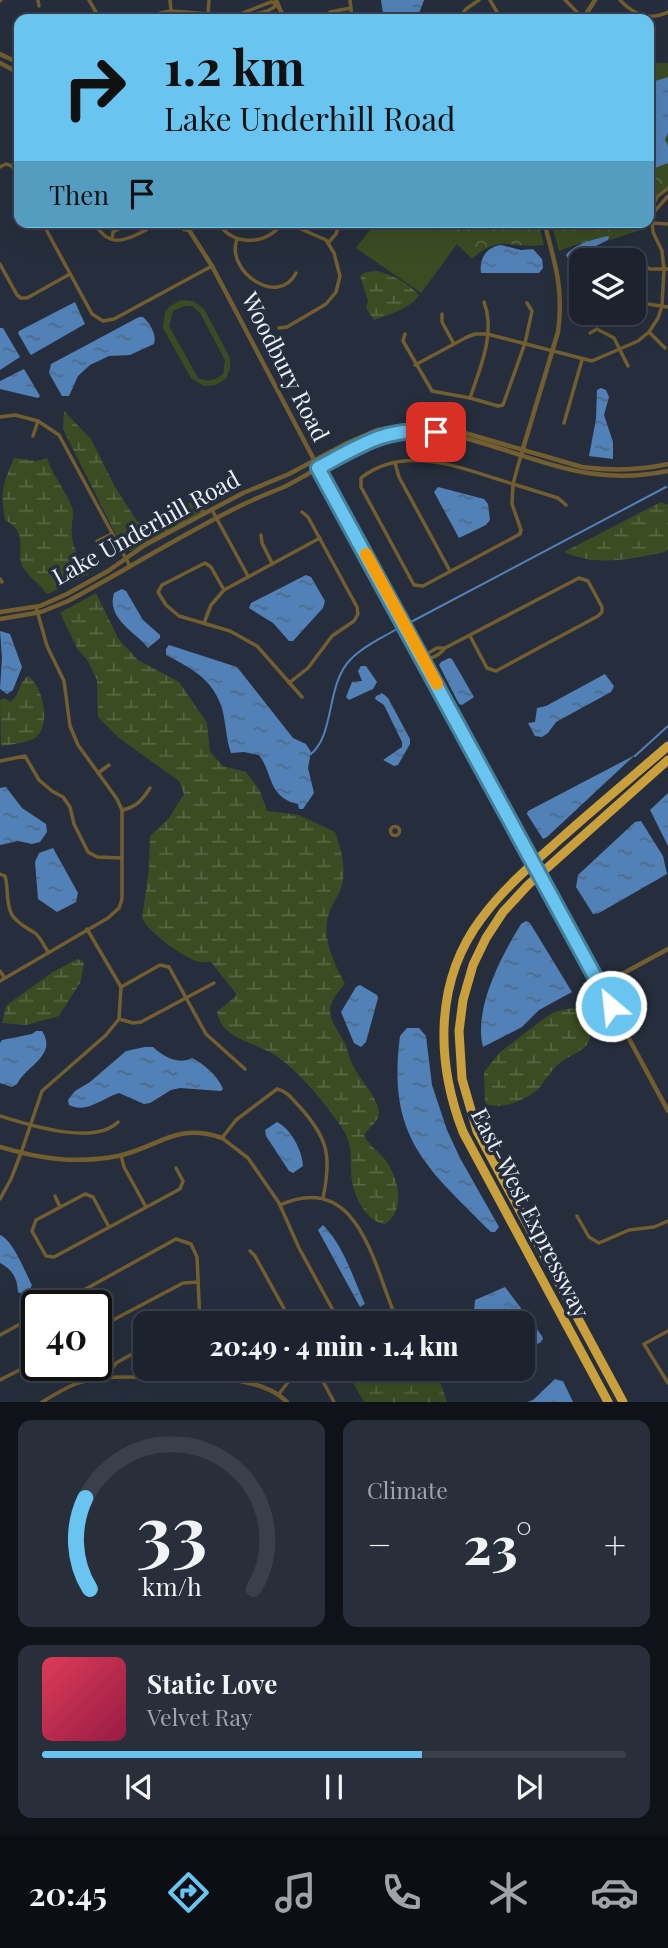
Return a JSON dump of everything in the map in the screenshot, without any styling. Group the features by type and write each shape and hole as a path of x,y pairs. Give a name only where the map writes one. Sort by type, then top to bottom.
{"highway":[{"name":"East-West Expressway","path":"608,1402 463,1132 449,1093 443,1059 444,1016 448,993 461,955 491,906 543,854 668,746"},
{"name":"East-West Expressway","path":"625,1402 477,1131 462,1080 458,1043 466,988 489,932 503,912 524,889 668,760"},
{"path":"590,1369 591,1379 602,1402"}],"street":[{"path":"38,0 39,6"},
{"path":"170,0 171,11"},
{"path":"208,13 209,0"},
{"path":"350,0 352,14"},
{"path":"462,14 479,0"},
{"path":"565,0 579,14"},
{"path":"620,0 638,14"},
{"path":"156,14 171,11 243,13 277,2"},
{"path":"328,14 351,8"},
{"path":"0,167 6,164 14,170"},
{"path":"654,203 668,188"},
{"path":"654,213 668,196"},
{"path":"45,228 93,316 106,322 212,266"},
{"path":"98,228 100,232 119,241 129,239 147,228"},
{"path":"112,239 113,232 120,228"},
{"name":"Woodbury Road","path":"183,228 189,230 212,266 318,468 668,1111"},
{"path":"222,228 237,239 248,241 263,239 279,228"},
{"path":"279,328 287,327 323,306 336,292 339,282 339,270 328,243 318,235 300,228"},
{"path":"328,243 338,228"},
{"path":"545,228 561,292 560,322 513,484 512,504 521,533 421,587 414,585 361,487 360,480 364,475 395,463 437,462 513,484 558,498 566,505"},
{"path":"415,365 475,334 487,334 525,343 582,360 592,361 621,349 649,332 662,306 666,269 653,228"},
{"path":"237,239 234,248 236,256 245,273 253,281 265,286 278,286 291,281 296,273"},
{"path":"0,264 21,298 27,298 70,274"},
{"path":"646,266 666,269"},
{"path":"470,398 486,348 488,311 484,302"},
{"path":"405,334 403,341 432,391 503,405 525,343 532,311 527,303"},
{"path":"646,304 668,307"},
{"path":"442,314 442,322 454,344"},
{"path":"590,333 597,329 614,338 628,366"},
{"path":"649,332 665,348"},
{"path":"564,423 582,360"},
{"path":"0,417 15,415 38,421 50,427 64,442 130,566"},
{"path":"33,436 38,421"},
{"name":"Lake Underhill Road","path":"0,612 37,610 108,571 145,545 243,493 289,474 377,430 413,424 441,426 582,467 606,470 628,471 668,464"},
{"name":"Lake Underhill Road","path":"0,619 68,601 217,518 365,442 414,431 456,435 583,474 628,478 668,471"},
{"path":"395,463 399,477 450,572"},
{"path":"212,510 248,576"},
{"path":"289,683 308,668 332,636 354,621 358,614 357,607 320,538 302,512"},
{"path":"97,541 112,534"},
{"path":"261,535 272,563"},
{"path":"204,624 211,605 224,590 320,538"},
{"path":"224,590 211,567 205,563 159,588 159,596 171,610 182,617 230,631 249,641 268,656 302,697"},
{"path":"423,659 437,648 445,648 470,636 579,578 588,581 602,607 598,616 496,671 488,669 470,636"},
{"path":"0,981 108,918 119,908 122,899 122,810 78,745 70,726 64,681 53,662 37,610"},
{"path":"0,761 25,756 39,780 52,792 63,797 70,807 74,824 88,852 97,857 123,858"},
{"path":"98,773 109,765"},
{"path":"122,810 141,802 150,788"},
{"path":"0,874 5,876 7,882 8,906 13,917 20,925 37,934 48,952"},
{"path":"0,1199 11,1180 42,1091 106,1035 119,1019 121,987 87,929"},
{"path":"600,986 668,949"},
{"path":"121,987 160,965 169,967 207,1036 245,1069"},
{"path":"0,971 4,977"},
{"path":"119,1019 133,1024 141,1022 214,983"},
{"path":"222,1138 239,1118 276,1090 282,1090 312,1121 323,1139 329,1167 323,1198"},
{"path":"0,1116 54,1131 85,1132 111,1128 118,1122"},
{"path":"0,1147 73,1161 121,1155 177,1134 203,1133 222,1138 248,1158 280,1205 299,1248 333,1311"},
{"path":"121,1155 124,1167 146,1208"},
{"path":"109,1227 90,1195 85,1194 36,1220 32,1231 46,1256 54,1258 182,1188 183,1181 176,1168"},
{"path":"55,1196 60,1207"},
{"path":"280,1205 294,1199 323,1198 345,1209 357,1224 394,1311"},
{"path":"577,1216 589,1237 599,1242 629,1230 654,1227 668,1221"},
{"path":"84,1290 176,1239 195,1248 199,1311"},
{"path":"250,1251 285,1311"},
{"path":"112,1321 183,1283 198,1282"},
{"path":"0,1335 21,1324"},
{"path":"668,1331 644,1344 668,1383"},
{"path":"112,1368 133,1354"},
{"path":"0,1380 21,1369"},
{"path":"43,1402 79,1382 133,1377"},
{"path":"232,1381 263,1387 279,1394 287,1402"},
{"path":"279,1394 289,1381"},
{"path":"323,1381 334,1402"}],"green space":[{"path":"654,63 668,63 668,186 654,198"},
{"path":"371,228 540,228 544,245 498,245 481,251 472,259 457,244 421,293 356,248"},
{"path":"381,228 433,228 454,244 420,291 364,252"},
{"path":"553,228 647,228 610,240 578,244 559,251"},
{"path":"378,271 400,280 419,295 405,307 374,320 366,308 368,301 360,276 366,272"},
{"path":"181,300 193,301 204,309 230,358 226,379 215,385 204,386 191,378 163,328 165,312","holes":["192,306 200,313 225,360 223,374 214,379 198,378 169,326 173,311"]},
{"path":"64,411 91,439 114,485 137,521 150,524 199,498 206,503 204,512 131,551 123,549 63,429"},
{"path":"14,458 36,461 47,458 72,507 74,545 89,574 47,594 24,569 18,532 5,520 4,488"},
{"path":"661,502 668,505 668,549 665,552 627,559 601,560 576,557 564,552"},
{"path":"96,593 119,640 138,660 179,682 207,723 210,752 223,766 246,772 260,791 267,811 299,815 335,832 344,869 340,891 328,917 327,938 331,954 345,984 334,999 330,1011 353,1066 378,1107 377,1120 364,1135 391,1168 397,1185 396,1211 385,1224 373,1219 359,1201 352,1181 348,1140 327,1107 301,1077 278,1057 233,1035 220,1022 217,1012 237,995 211,962 194,960 177,951 151,930 142,918 149,869 150,836 169,818 184,794 179,781 119,738 98,717 97,680 88,661 78,650 60,613"},
{"path":"28,676 38,688 44,706 40,733 23,742 1,746 0,700 5,698 10,702"},
{"path":"77,959 84,962 81,981 59,1016 26,1025 2,1023 6,1006 53,972"},
{"path":"572,1008 585,1012 590,1028 586,1046 558,1065 529,1096 507,1105 485,1104 484,1072 499,1053 554,1012"},
{"path":"352,1381 440,1381 447,1402 364,1402"}],"water":[{"path":"381,0 424,0 419,14 383,14"},
{"path":"668,77 668,133 665,139 668,146 668,163 654,170 654,81"},
{"path":"609,236 608,240 597,248 574,248 585,243"},
{"path":"501,245 521,250 533,249 542,259 543,268 539,273 481,273 481,263 485,255 491,248"},
{"path":"75,302 85,324 31,355 19,331"},
{"path":"143,317 154,333 154,344 130,355 109,356 90,365 78,376 69,396 62,396 49,373 51,364"},
{"path":"0,328 3,328 20,357 0,370"},
{"path":"24,369 40,396 38,398 0,389 0,381"},
{"path":"597,390 606,390 609,397 604,415 613,442 613,459 589,456 596,419"},
{"path":"438,487 484,499 488,504 490,520 486,525 459,538 434,492"},
{"path":"306,575 311,577 325,601 323,608 293,641 289,641 273,623 249,608 251,603"},
{"path":"122,589 126,591 143,620 160,635 148,648 118,618 114,610 114,593"},
{"path":"0,631 10,634 22,667 13,690 7,694 0,689"},
{"path":"169,645 237,667 293,738 306,744 311,752 308,768 314,793 303,809 299,809 298,804 288,801 276,791 259,755 231,753 222,708 213,689 200,675 166,655"},
{"path":"449,658 474,697 462,705 459,704 439,665"},
{"path":"361,666 366,666 377,682 373,689 349,700 346,697 352,682 362,681 358,671"},
{"path":"605,674 614,686 611,692 556,722 542,737 535,736 528,723 535,722 537,708 546,706"},
{"path":"382,693 388,698 410,739 398,765 394,766 383,760 402,747 402,742 384,705 375,699"},
{"path":"635,755 543,839 527,814 528,811"},
{"path":"6,787 22,808 46,824 47,832 40,842 32,844 18,841 0,845 0,788"},
{"path":"668,793 668,846 650,810"},
{"path":"641,821 663,856 667,874 593,914 576,887 578,875 635,822"},
{"path":"53,848 78,893 76,902 57,912 38,899 35,862 39,853"},
{"path":"526,921 530,923 572,992 539,1010 522,1027 483,1047 482,1016 491,983 521,924"},
{"path":"360,985 378,998 366,1042 361,1047 354,1043 341,1012 356,987"},
{"path":"407,1028 419,1028 426,1036 432,1085 447,1130 499,1227 495,1232 491,1232 430,1168 406,1125 399,1100 397,1071 400,1036"},
{"path":"42,1031 46,1039 46,1047 39,1060 12,1087 0,1083 2,1040"},
{"path":"153,1047 166,1057 176,1060 192,1058 210,1071 223,1089 180,1088 144,1104 119,1093 82,1108 69,1105 68,1100 75,1091 90,1082 126,1051"},
{"path":"277,1122 291,1135 300,1153 303,1166 293,1173 266,1136 265,1130"},
{"path":"323,1225 337,1243 347,1263 365,1304 360,1307 318,1230"},
{"path":"0,1235 10,1243 18,1257 32,1285 30,1290 18,1292 13,1275 0,1263"},
{"path":"505,1287 523,1311 474,1311 475,1300"},
{"path":"535,1327 543,1339 535,1344"},
{"path":"555,1379 563,1381 573,1402 527,1402 533,1400"}],"waterway":[{"path":"409,623 666,487"},
{"path":"311,754 324,734 342,670 360,651 395,630"},
{"path":"635,756 668,726"}],"slow traffic":[{"path":"366,554 437,684"}],"route":[{"path":"436,432 400,432 376,438 354,447 318,468 611,1006"}]}
